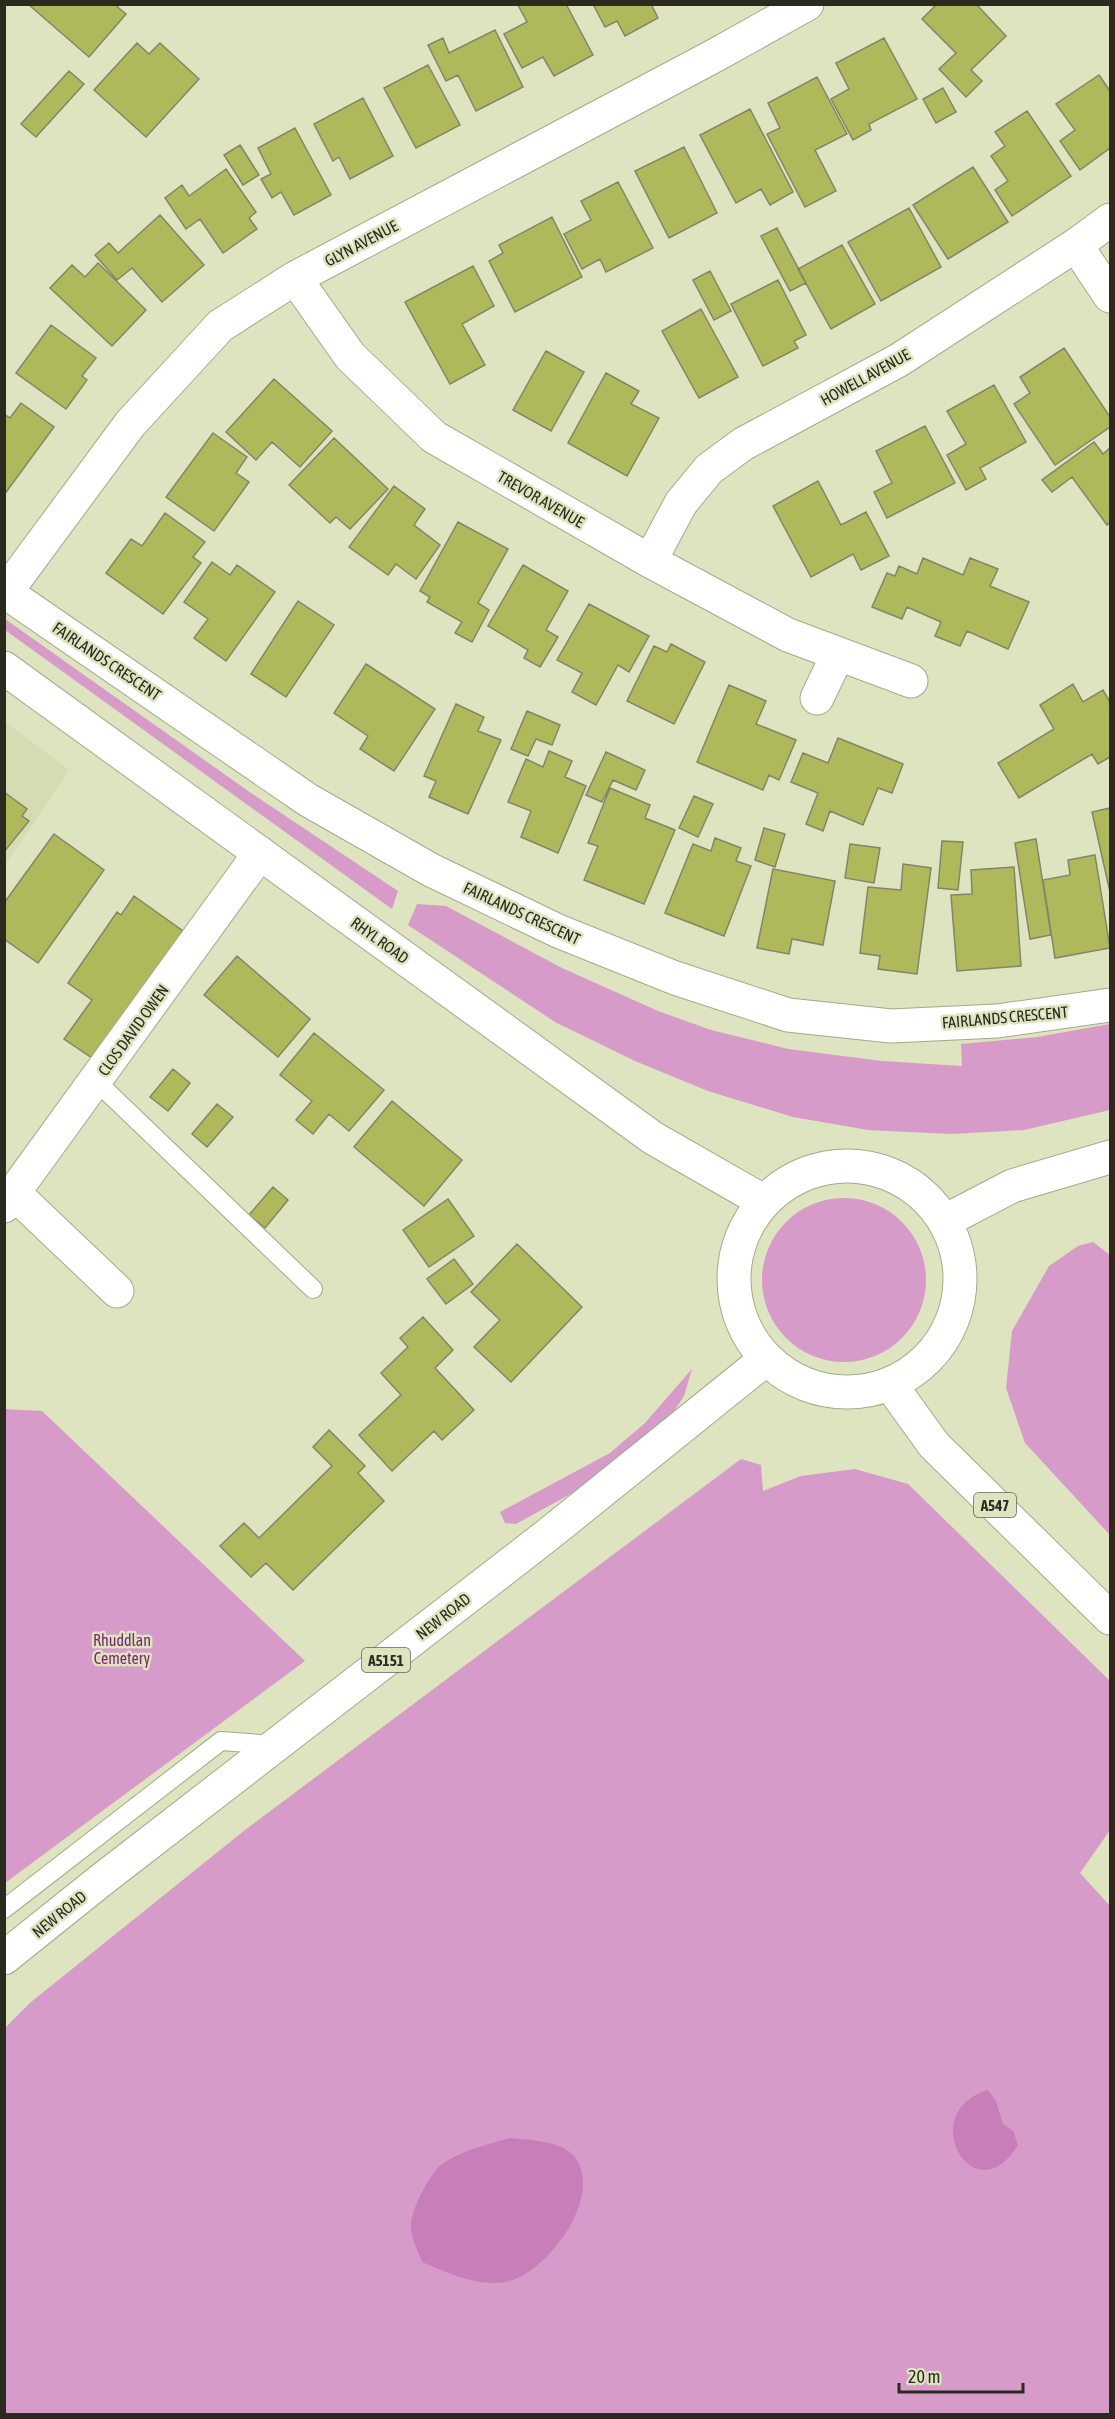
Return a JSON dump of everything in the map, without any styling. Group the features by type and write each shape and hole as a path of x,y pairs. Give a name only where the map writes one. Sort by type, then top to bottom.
{"street":[{"name":"GLYN AVENUE","path":"5,592 130,424 220,326 295,278 712,57 807,4"},
{"name":"HOWELL AVENUE","path":"650,561 681,503 709,469 743,444 899,360 1076,245 1110,220"},
{"path":"1076,245 1110,296"},
{"name":"TREVOR AVENUE","path":"295,278 350,356 434,437 650,561 788,635 911,681"},
{"name":"FAIRLANDS CRESCENT","path":"5,592 308,800 431,870 558,931 675,978 788,1015 891,1026 997,1021 1110,1005"},
{"path":"817,698 838,654"},
{"name":"RHYL ROAD","path":"4,668 653,1138 763,1201"},
{"name":"CLOS DAVID OWEN","path":"9,1200 260,853"},
{"path":"945,1221 1012,1186 1110,1157"},
{"path":"839,1164 879,1169 921,1191 945,1221 961,1275 955,1314 924,1363 890,1384 855,1392 816,1388 792,1379 766,1359 744,1326 733,1277 740,1238 763,1201 794,1177 839,1164"},
{"path":"9,1200 117,1292"},
{"name":"NEW ROAD","path":"4,1958 545,1537 766,1359"},
{"name":"A547","path":"890,1384 934,1445 1110,1618"}],"lane":[{"path":"96,1081 313,1289"},
{"path":"4,1909 221,1741 276,1745"}],"shaded area":[{"path":"5,722 69,770 5,865"},
{"path":"988,2090 996,2101 1003,2124 1013,2131 1018,2145 1001,2164 984,2170 970,2165 959,2153 953,2136 955,2118 966,2102"},
{"path":"510,2138 554,2144 575,2157 582,2174 582,2192 577,2212 567,2232 538,2265 522,2276 506,2282 474,2281 422,2262 411,2226 417,2203 426,2184 441,2165 457,2155"}],"green space":[{"path":"5,619 251,793 398,891 392,909 5,630"},
{"path":"417,904 446,906 562,968 658,1011 711,1030 788,1049 882,1061 962,1066 961,1044 1037,1037 1110,1024 1110,1110 1024,1130 952,1134 868,1130 793,1117 708,1091 635,1061 555,1022 408,925"},
{"path":"844,1198 875,1204 902,1222 920,1249 926,1280 920,1311 902,1338 875,1356 844,1362 813,1356 786,1338 768,1311 762,1280 768,1249 786,1222 813,1204"},
{"path":"1093,1242 1110,1255 1110,1535 1025,1443 1006,1388 1012,1331 1049,1266 1078,1246"},
{"path":"692,1369 684,1396 665,1425 585,1486 516,1524 505,1523 500,1512 610,1453 645,1423"},
{"name":"Rhuddlan Cemetery","path":"4,1409 42,1411 305,1661 5,1883"},
{"path":"741,1459 761,1465 763,1491 801,1476 855,1469 908,1484 1110,1681 1110,1830 1080,1873 1110,1906 1110,2414 5,2414 5,2028 31,2002 245,1830"}],"building":[{"path":"28,4 114,4 126,14 89,57"},
{"path":"566,4 593,55 554,76 543,57 522,68 504,34 527,22 518,5"},
{"path":"593,4 651,4 658,18 625,36 617,21 605,27"},
{"path":"937,4 976,4 1006,36 971,70 982,81 966,97 939,69 956,53 922,19"},
{"path":"495,30 523,87 476,111 458,75 446,81 428,45 443,38 449,53"},
{"path":"884,38 917,99 869,124 871,130 853,140 831,99 849,89 836,63"},
{"path":"137,43 149,54 160,43 199,79 146,137 94,90"},
{"path":"428,65 460,125 416,148 384,88"},
{"path":"69,71 84,84 36,137 21,124"},
{"path":"1099,75 1110,91 1110,148 1080,170 1060,141 1075,130 1056,104"},
{"path":"817,77 847,134 815,150 836,191 805,207 767,134 780,128 768,103"},
{"path":"943,88 956,112 936,123 923,99"},
{"path":"363,98 393,156 350,179 339,157 333,161 314,124"},
{"path":"750,109 793,192 770,205 761,189 736,203 700,135"},
{"path":"1027,111 1071,176 1012,216 995,190 1008,181 991,156 1005,146 995,132"},
{"path":"295,128 331,195 294,215 281,192 272,198 261,179 271,174 258,148"},
{"path":"240,145 259,175 243,185 224,155"},
{"path":"684,147 717,213 669,238 635,171"},
{"path":"973,167 1008,222 948,259 913,205"},
{"path":"226,169 256,212 249,218 257,229 223,253 200,219 186,229 165,198 182,185 189,196"},
{"path":"618,182 653,248 606,272 600,259 582,269 564,234 591,220 581,201"},
{"path":"909,208 941,267 881,301 848,242"},
{"path":"160,215 204,265 162,302 132,268 117,280 95,255 109,243 118,253"},
{"path":"552,217 582,277 515,312 489,261 503,253 499,245"},
{"path":"777,228 806,283 790,291 761,236"},
{"path":"842,245 875,304 831,329 798,269"},
{"path":"98,263 146,310 112,346 50,288 72,265 85,277"},
{"path":"473,266 494,306 462,324 485,365 450,384 405,302"},
{"path":"710,271 731,311 714,320 693,280"},
{"path":"778,280 806,335 794,341 798,348 763,366 731,304"},
{"path":"701,309 738,377 699,398 662,331"},
{"path":"51,325 96,358 82,376 87,380 66,409 16,373"},
{"path":"1064,348 1110,417 1110,427 1055,465 1014,404 1030,393 1020,377"},
{"path":"546,351 584,372 551,431 513,410"},
{"path":"606,373 639,391 631,404 659,418 627,476 568,443"},
{"path":"274,379 332,431 300,467 272,442 256,460 226,432"},
{"path":"994,385 1026,442 980,468 986,479 966,490 947,455 966,444 947,411"},
{"path":"21,403 54,427 4,495 4,414 10,418"},
{"path":"925,426 955,483 887,518 874,492 892,483 876,451"},
{"path":"213,433 247,457 236,473 249,482 214,531 166,497"},
{"path":"334,438 388,489 350,529 336,517 330,523 289,485"},
{"path":"1094,442 1103,454 1110,448 1110,522 1107,525 1072,477 1052,492 1042,480"},
{"path":"818,481 841,525 866,512 889,556 861,570 853,554 811,577 773,506"},
{"path":"394,486 425,509 414,525 440,545 416,579 396,564 388,575 349,547"},
{"path":"165,513 205,542 193,557 201,563 163,614 106,573 131,539 142,546"},
{"path":"458,522 508,549 478,603 489,610 472,642 455,633 462,622 427,602 430,597 420,591"},
{"path":"923,558 963,575 970,558 998,569 990,586 1029,602 1008,649 967,631 960,646 935,636 941,622 907,607 902,619 872,607 887,573 895,576 899,566 917,574"},
{"path":"212,562 230,575 237,565 275,592 226,661 194,638 208,619 184,602"},
{"path":"523,565 568,591 546,630 558,637 540,667 524,658 528,650 488,626"},
{"path":"298,601 334,625 286,697 251,674"},
{"path":"589,604 649,636 629,672 618,665 596,705 572,692 582,673 557,660"},
{"path":"671,644 705,662 674,724 627,701 654,646 667,652"},
{"path":"366,664 435,709 394,771 360,749 368,736 334,713"},
{"path":"1073,684 1083,702 1103,690 1110,702 1110,757 1098,764 1092,754 1019,798 998,763 1054,729 1040,705"},
{"path":"729,685 766,701 756,724 796,740 779,780 769,775 763,790 697,762"},
{"path":"456,704 484,717 478,731 501,740 468,814 429,797 436,781 424,776"},
{"path":"527,711 560,725 552,745 536,739 528,756 511,749"},
{"path":"838,738 903,764 892,793 878,788 863,825 830,811 823,831 806,824 818,793 791,782 803,753 828,763"},
{"path":"549,751 572,761 565,777 586,786 558,853 521,837 531,811 508,802 526,759 543,767"},
{"path":"606,752 645,770 636,790 613,780 602,802 586,795"},
{"path":"610,788 650,805 645,818 675,830 644,904 584,880 598,846 588,843"},
{"path":"4,792 27,809 22,816 29,821 4,852"},
{"path":"694,796 713,804 698,837 679,828"},
{"path":"1110,808 1110,892 1092,812"},
{"path":"764,828 785,834 775,867 755,860"},
{"path":"54,834 104,870 38,963 4,939 4,903"},
{"path":"715,838 741,848 736,861 751,866 724,936 665,913 693,844 711,851"},
{"path":"1036,839 1051,935 1030,939 1015,843"},
{"path":"942,841 963,842 958,890 938,888"},
{"path":"850,844 880,848 874,883 845,878"},
{"path":"1095,855 1110,948 1055,958 1043,880 1070,875 1068,860"},
{"path":"903,864 931,868 917,974 878,969 880,956 860,953 868,887 901,890"},
{"path":"1014,867 1021,966 957,971 951,895 972,894 971,870"},
{"path":"773,869 835,881 823,945 792,939 789,954 757,948"},
{"path":"134,896 183,931 95,1060 64,1039 92,1000 68,983 117,912 121,915"},
{"path":"237,956 310,1019 278,1057 204,995"},
{"path":"314,1033 384,1090 349,1131 329,1114 313,1134 296,1120 312,1101 280,1075"},
{"path":"173,1069 190,1083 168,1111 150,1097"},
{"path":"392,1101 462,1160 424,1206 354,1147"},
{"path":"217,1104 233,1117 207,1147 192,1134"},
{"path":"273,1187 288,1200 265,1228 249,1215"},
{"path":"448,1199 474,1236 429,1267 403,1230"},
{"path":"517,1244 582,1307 511,1382 474,1347 500,1320 471,1292"},
{"path":"454,1259 473,1284 446,1304 427,1279"},
{"path":"423,1317 453,1350 435,1368 474,1410 442,1440 434,1431 392,1471 359,1435 401,1395 381,1373 408,1347 400,1338"},
{"path":"329,1430 365,1466 358,1473 384,1501 293,1590 266,1563 251,1577 220,1546 244,1523 259,1538 332,1466 313,1447"}]}
